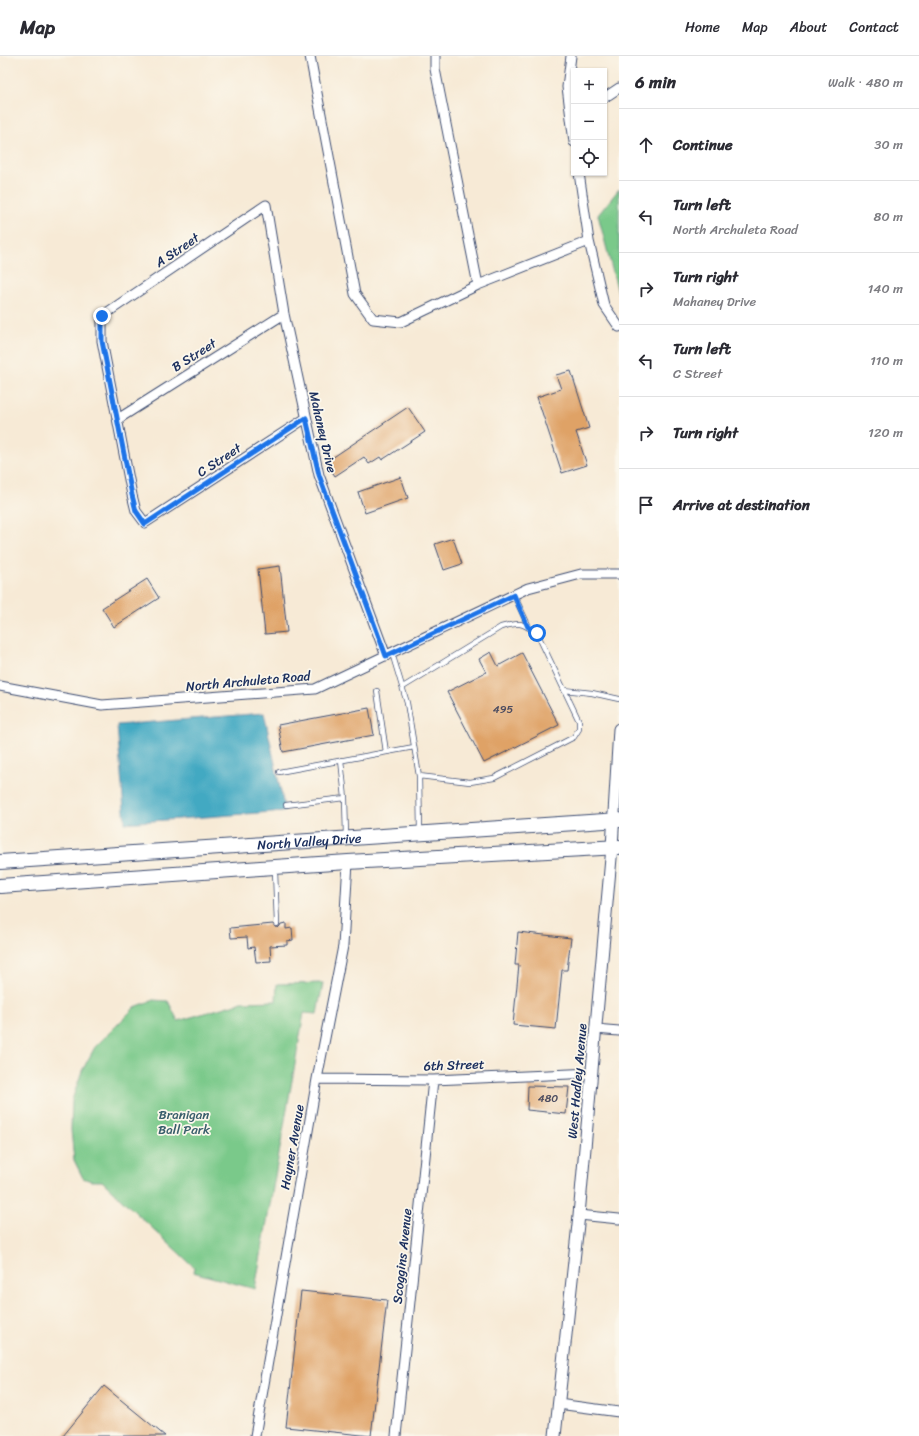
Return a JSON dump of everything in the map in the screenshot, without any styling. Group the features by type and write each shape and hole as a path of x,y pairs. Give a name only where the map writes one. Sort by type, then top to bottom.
{"main road":[{"name":"North Valley Drive","path":"0,862 616,820"},
{"name":"North Valley Drive","path":"0,886 348,862 616,847"}],"street":[{"path":"310,56 355,294 373,319 401,322 478,285 589,241"},
{"path":"435,56 435,69 478,285"},
{"path":"571,56 567,87 571,111"},
{"path":"607,96 619,88"},
{"path":"579,176 589,241 604,305 619,327"},
{"name":"Mahaney Drive","path":"266,205 284,314 319,475 389,654"},
{"name":"A Street","path":"118,419 102,341 102,316 266,205"},
{"name":"B Street","path":"118,419 284,314"},
{"name":"C Street","path":"118,419 136,511 145,524 306,418"},
{"name":"North Archuleta Road","path":"0,686 102,705 315,689 528,588 581,574 619,574"},
{"name":"West Hadley Avenue","path":"555,1436 616,847 619,729"},
{"name":"Hayner Avenue","path":"255,1436 317,1079 343,946 348,862"},
{"path":"596,1029 619,1031"},
{"name":"6th Street","path":"317,1079 433,1080 592,1073"},
{"name":"Scoggins Avenue","path":"396,1436 433,1080"},
{"path":"579,1214 619,1219"},
{"path":"558,1404 619,1412"}],"lane":[{"path":"514,595 528,627"},
{"path":"403,687 501,627 517,623 528,627 537,633 579,721 579,729 574,737 494,778 470,782 419,776"},
{"path":"389,654 403,687 407,703 419,776 420,833"},
{"path":"564,690 592,693 619,699"},
{"path":"377,691 386,752"},
{"path":"279,772 414,747"},
{"path":"341,760 345,798 346,838"},
{"path":"286,805 345,798"},
{"path":"275,867 277,924"}],"green space":[{"path":"619,189 619,296 598,215"},
{"name":"Branigan Ball Park","path":"323,983 317,1014 304,1013 255,1289 193,1272 194,1267 102,1181 91,1181 83,1178 74,1160 71,1130 72,1100 82,1071 95,1047 135,1007 153,1000 168,1001 178,1021 242,1002 276,1001 277,984"}],"water":[{"path":"264,713 285,811 125,823 117,725"}],"building":[{"path":"571,371 589,428 576,432 587,465 562,473 537,397 561,389 556,375"},
{"path":"408,407 425,432 382,460 380,457 369,464 364,457 335,476 326,462"},
{"path":"401,477 408,498 365,513 358,492"},
{"path":"453,538 462,564 444,570 435,544"},
{"path":"280,566 287,632 265,634 258,569"},
{"path":"147,579 159,598 114,627 102,608"},
{"path":"491,652 498,666 522,653 559,725 484,763 447,692 486,672 479,659"},
{"path":"369,708 374,735 283,752 278,725"},
{"path":"286,923 286,929 292,928 293,940 287,941 287,945 270,946 271,961 256,962 254,947 248,948 247,937 231,938 230,928 273,924 278,928 281,924"},
{"path":"518,932 571,938 567,970 562,970 556,1029 513,1025 519,965 515,965"},
{"path":"528,1086 569,1087 566,1114 527,1110"},
{"path":"301,1291 387,1300 371,1436 286,1427"},
{"path":"104,1386 165,1436 63,1436"}],"route":[{"path":"102,316 102,341 132,495 136,511 145,524 306,418 319,475 386,656 514,595 528,627 537,633"}]}
